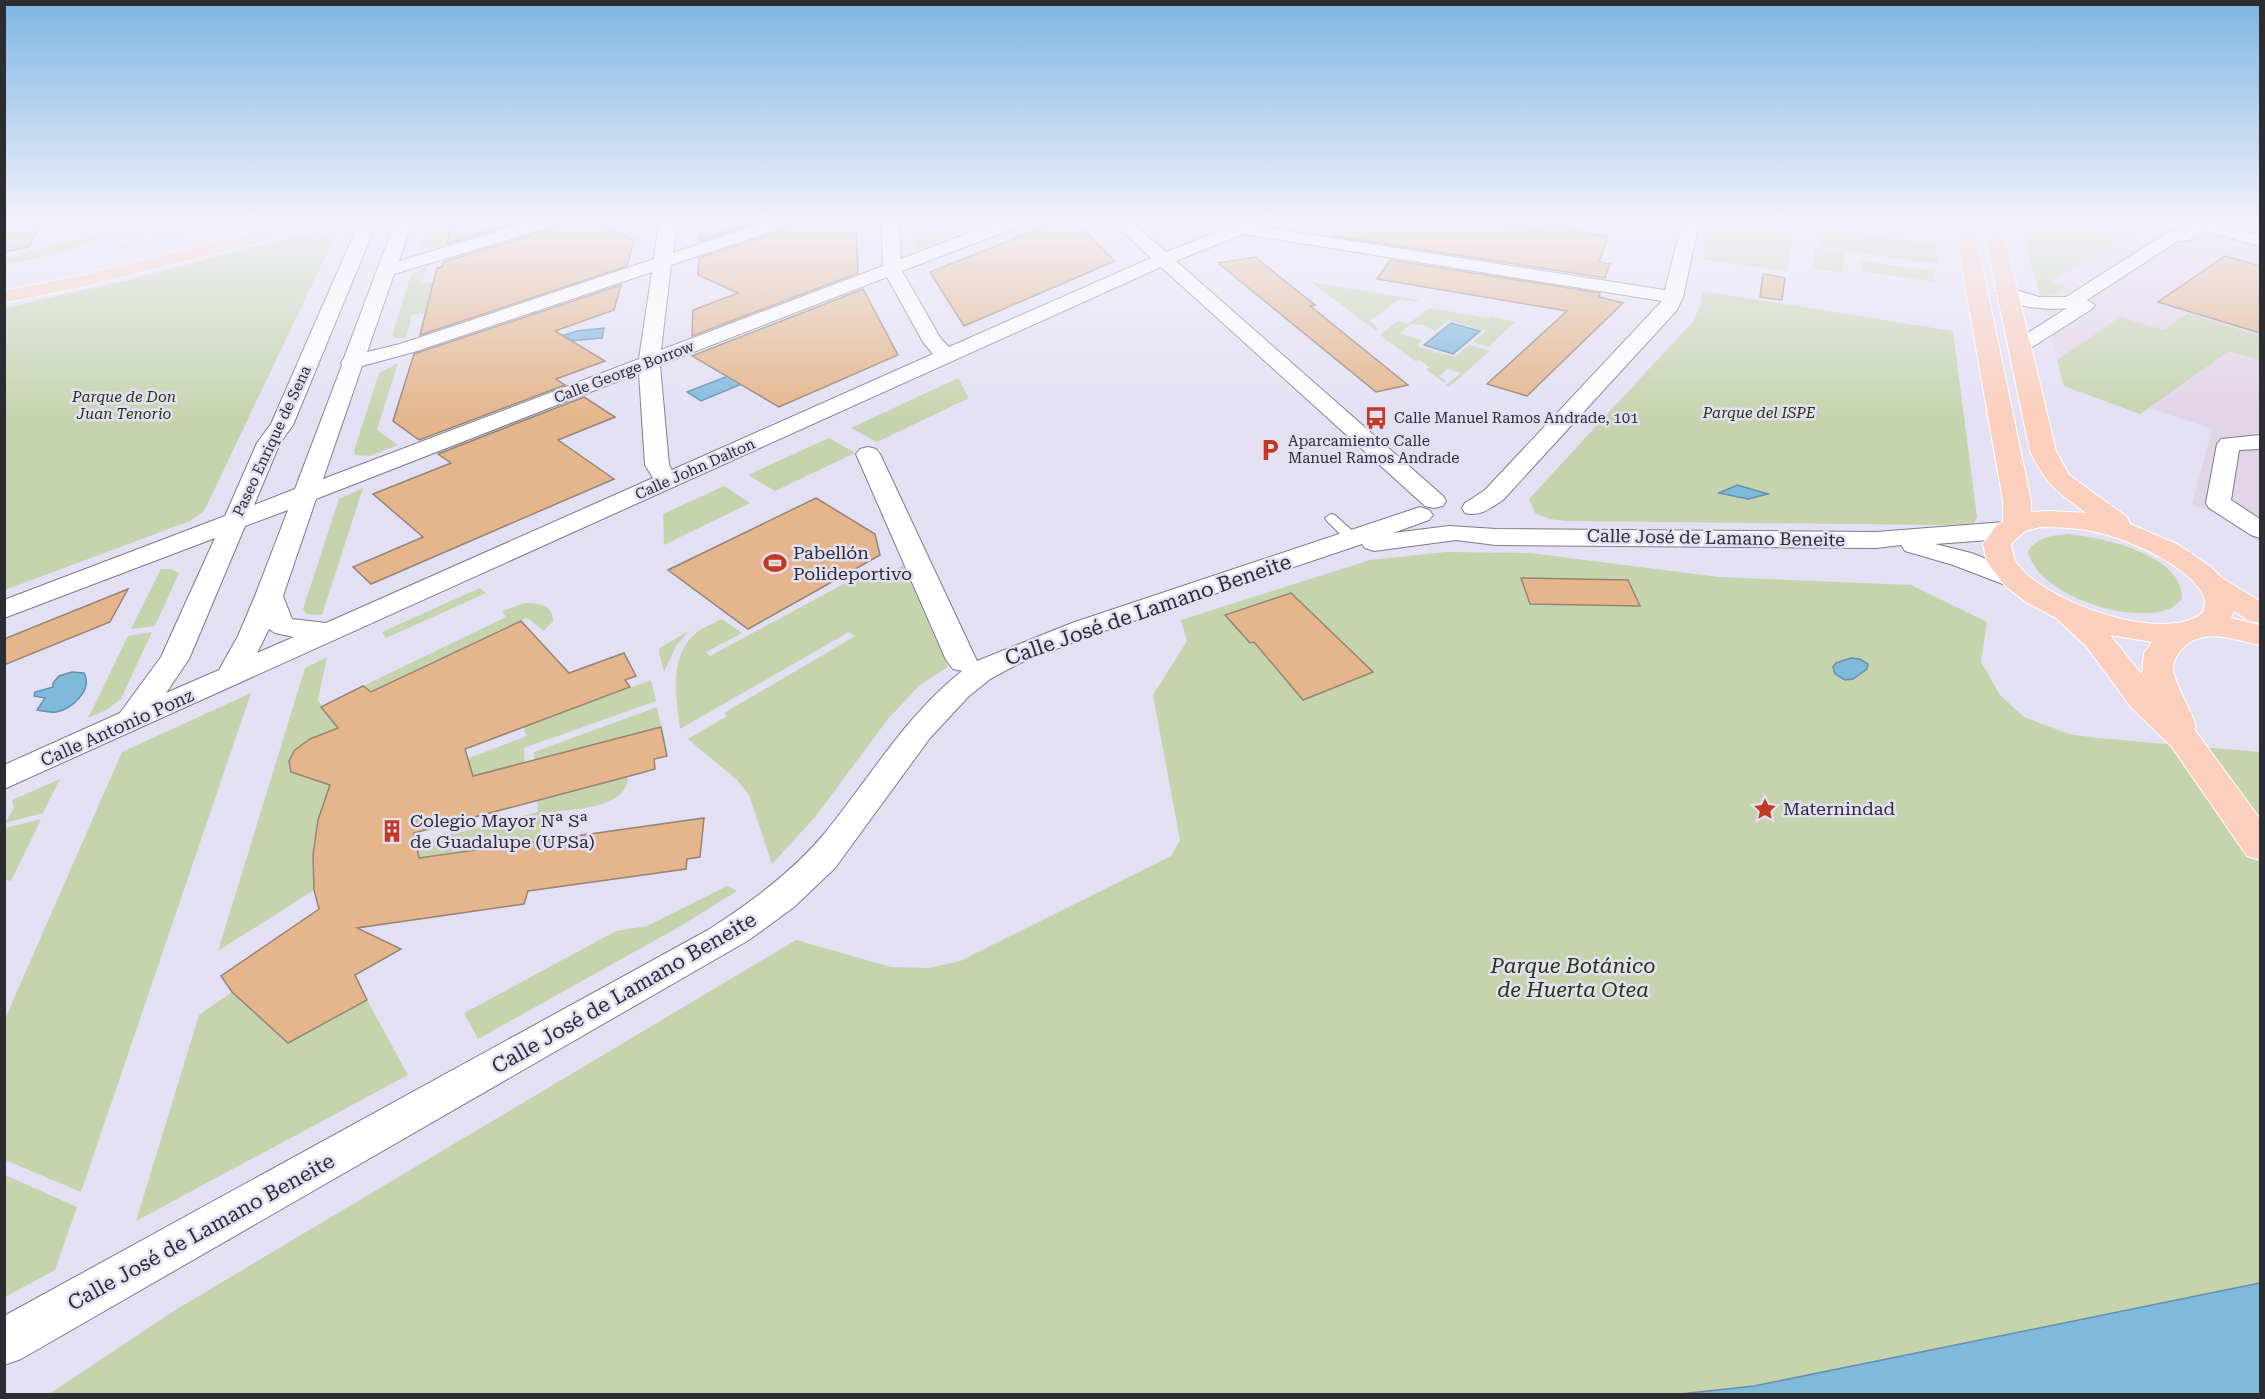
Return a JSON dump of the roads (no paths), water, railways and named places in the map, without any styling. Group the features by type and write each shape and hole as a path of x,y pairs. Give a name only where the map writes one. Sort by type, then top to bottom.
{"main road":[{"path":"4,297 52,287"},
{"path":"1975,287 2017,501 2011,527 1997,544 2001,561 2017,580 2058,606 2097,639 2160,705 2260,846"},
{"path":"2005,287 2043,452 2053,472 2076,495 2135,534 2169,550 2193,567 2211,584 2260,614"},
{"path":"2011,527 2040,519 2069,519 2101,524 2135,534"},
{"path":"2160,705 2157,673 2160,653 2192,629 2218,615 2221,600 2211,584"},
{"path":"2058,606 2088,619 2120,628 2152,633 2231,628 2260,635"}],"street":[{"name":"Paseo Enrique de Sena","path":"129,723 175,659 269,443 282,425 340,287"},
{"path":"175,659 180,679 189,684 218,683 252,636 380,287"},
{"path":"351,363 407,348 588,287"},
{"path":"659,287 649,363 657,465 666,481"},
{"name":"Calle George Borrow","path":"4,610 847,287"},
{"path":"902,287 936,347 946,356"},
{"name":"Calle John Dalton","path":"218,683 1101,287"},
{"path":"1191,287 1427,508 1429,526 1456,534 1480,528 1483,522 1478,512 1670,306 1675,287"},
{"path":"1615,287 1673,297"},
{"path":"2006,292 2044,305 2059,305 2072,301 2094,287"},
{"path":"2019,347 2112,287"},
{"path":"2260,442 2229,444 2218,503 2260,530"},
{"path":"868,454 960,660 963,662"},
{"name":"Calle José de Lamano Beneite","path":"4,1342 711,946 763,913 802,880 834,845 914,734 940,705 981,672 1006,657 1337,535 1455,501 1478,512 1556,536"},
{"name":"Calle José de Lamano Beneite","path":"1337,535 1456,534 1496,537 1876,540 1909,536 1968,536 2011,527"},
{"name":"Calle José de Lamano Beneite","path":"1876,540 1929,549 2017,580"},
{"path":"268,596 280,624 285,627 332,632"},
{"name":"Calle Antonio Ponz","path":"4,778 218,683"}],"water":[{"path":"1451,323 1480,331 1453,354 1424,345"},
{"path":"604,328 602,338 558,342 561,336 577,331"},
{"path":"728,376 742,384 701,401 687,392"},
{"path":"1737,485 1768,494 1748,499 1719,493"},
{"path":"1851,658 1860,659 1868,664 1867,669 1853,679 1845,680 1835,674 1833,667 1836,663"},
{"path":"72,672 84,673 86,679 86,686 79,698 68,707 56,712 37,710 45,698 34,696 35,692 53,687 53,683 59,676"},
{"path":"2260,1283 2260,1394 1680,1394 1754,1386"}],"place":[{"name":"Calle Manuel Ramos Andrade, 101","path":"1376,418"},
{"name":"Aparcamiento Calle Manuel Ramos Andrade","path":"1270,450"},
{"name":"Pabellón Polideportivo","path":"775,563"},
{"name":"Maternindad","path":"1765,809"},
{"name":"Colegio Mayor Nª Sª de Guadalupe (UPSa)","path":"392,831"}],"park label":[{"name":"Parque de Don Juan Tenorio","path":"124,406"},
{"name":"Parque del ISPE","path":"1759,413"},
{"name":"Parque Botánico de Huerta Otea","path":"1573,978"}]}
